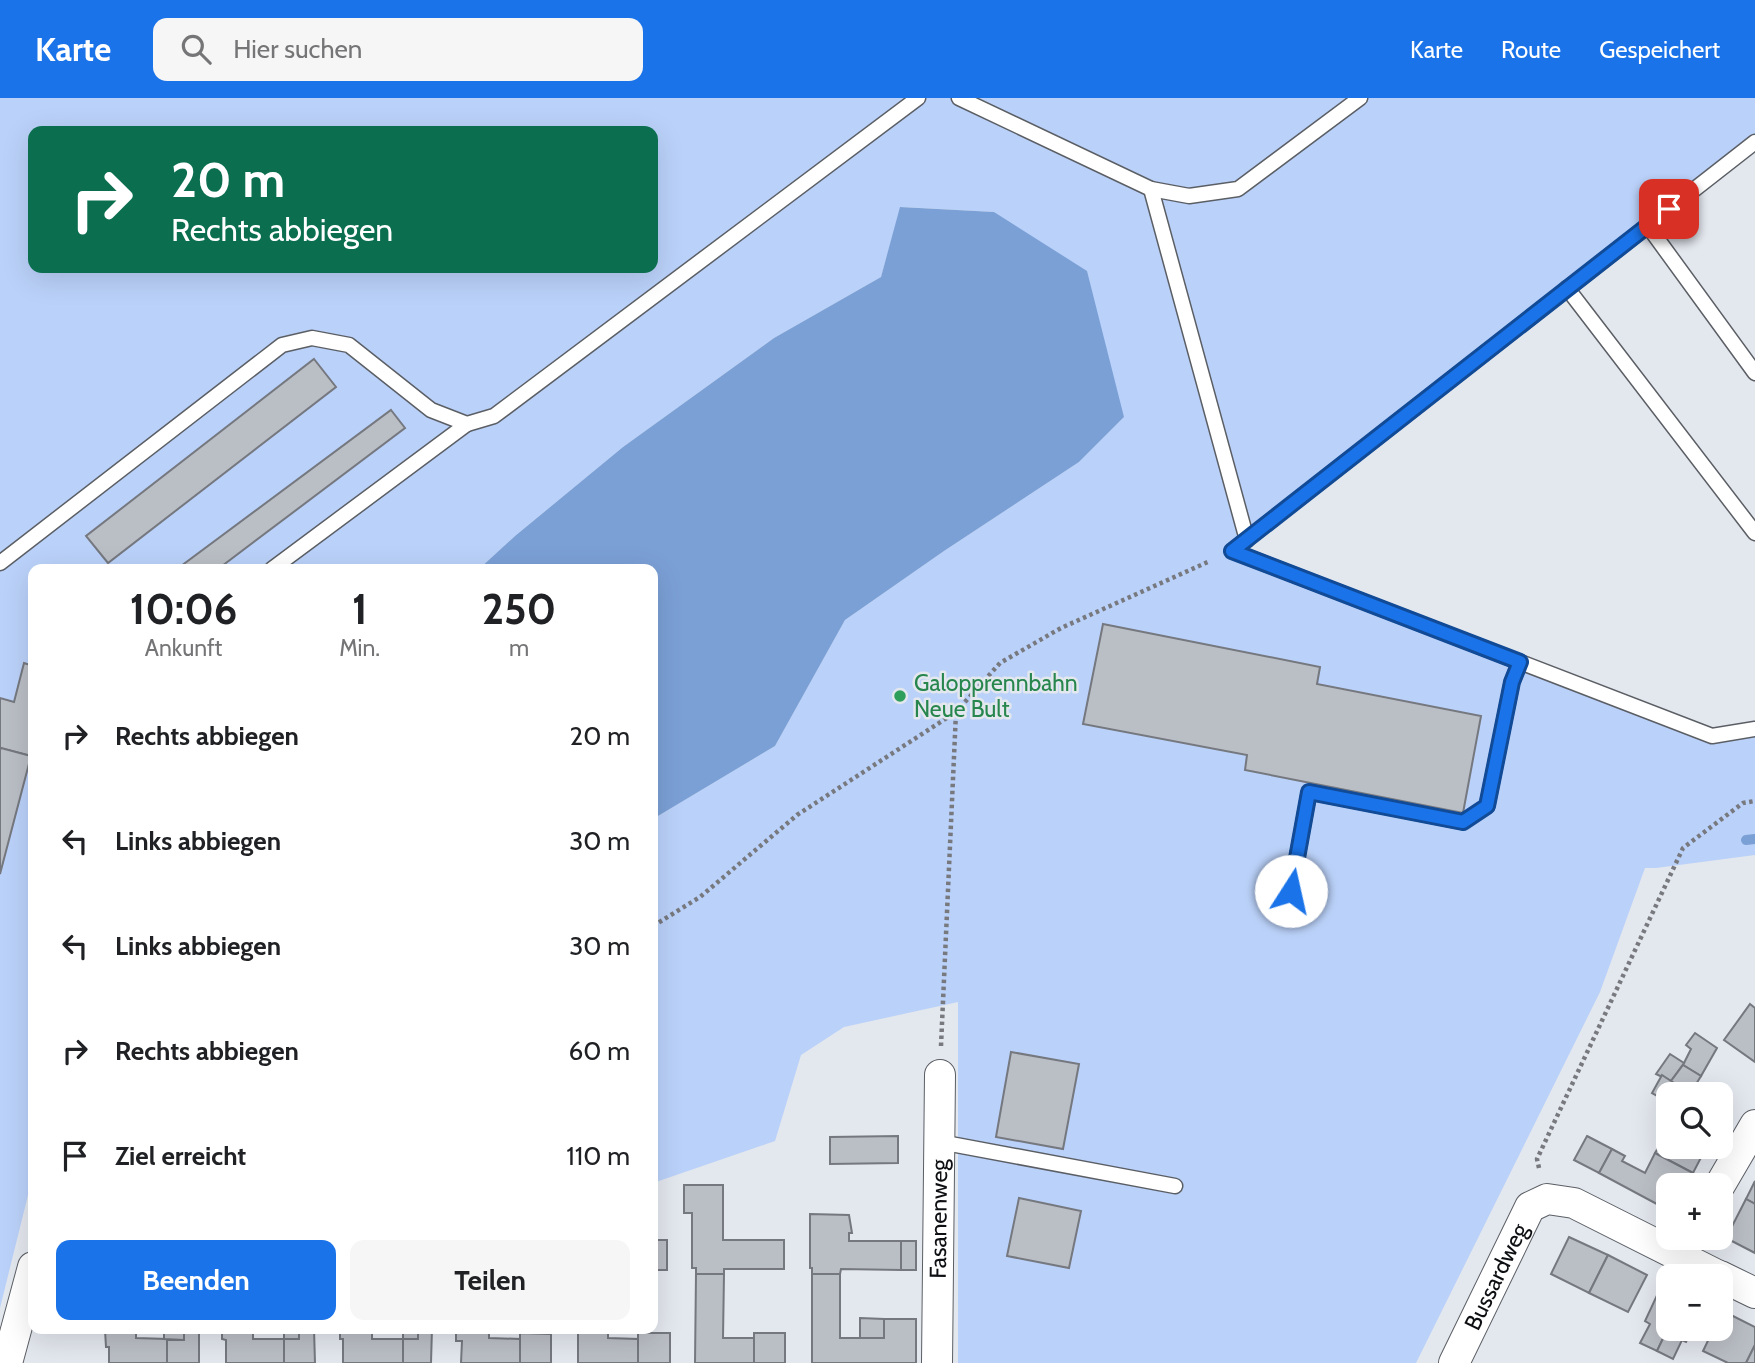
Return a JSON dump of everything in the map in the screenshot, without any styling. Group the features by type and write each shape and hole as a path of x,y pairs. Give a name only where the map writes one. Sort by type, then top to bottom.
{"street":[{"name":"Fasanenweg","path":"937,1363 940,1075"},
{"path":"1727,1173 1755,1125"},
{"path":"1546,1199 1574,1203 1656,1236"},
{"name":"Bussardweg","path":"1454,1363 1530,1207 1546,1199"},
{"path":"1688,1250 1705,1264"},
{"path":"1733,1282 1755,1293"},
{"path":"7,1363 28,1286"}],"lane":[{"path":"279,564 467,424 494,416 918,98"},
{"path":"959,98 1151,189 1189,196 1238,189 1360,98"},
{"path":"1232,551 1755,142"},
{"path":"1151,189 1247,540"},
{"path":"1647,226 1755,373"},
{"path":"1567,288 1755,533"},
{"path":"0,564 282,345 313,338 349,345 431,410 467,424"},
{"path":"1232,551 1712,736 1755,729"},
{"path":"1291,891 1309,792 1463,822 1487,806 1512,682 1520,662"},
{"path":"940,1142 1175,1186"}],"path":[{"path":"658,923 701,897 797,815 956,712 1000,663 1061,628 1232,551"},
{"path":"940,1075 956,712"},
{"path":"1546,1199 1537,1159 1684,848 1743,803 1755,801"}],"shaded area":[{"name":"Galopprennbahn Neue Bult","path":"0,98 1755,98 1755,142 1232,551 1712,736 1755,729 1755,855 1645,868 1600,992 1416,1363 958,1363 958,1002 844,1027 801,1055 775,1141 658,1181 658,816 775,746 845,620 1079,462 1124,417 994,212 901,207 881,277 774,338 623,447 484,564 28,564 28,1195 0,1308"},
{"path":"900,207 994,212 1087,271 1124,417 1079,462 845,620 775,746 658,816 658,564 484,564 623,447 774,338 881,277"}],"building":[{"path":"314,359 336,387 108,563 86,536"},
{"path":"391,410 405,428 225,564 184,564"},
{"path":"1103,624 1320,667 1317,684 1481,716 1463,813 1245,770 1247,755 1083,724"},
{"path":"24,663 28,664 28,755 0,748 0,698 14,702"},
{"path":"1,748 28,755 28,767 0,874"},
{"path":"1750,1004 1755,1008 1755,1062 1724,1040"},
{"path":"1695,1033 1717,1048 1701,1076 1683,1065 1691,1049 1686,1045"},
{"path":"1011,1052 1079,1064 1063,1149 996,1137"},
{"path":"1670,1054 1684,1063 1671,1081 1656,1074"},
{"path":"1683,1065 1701,1076 1697,1082 1671,1081"},
{"path":"1662,1075 1672,1082 1658,1082"},
{"path":"898,1136 898,1163 830,1164 830,1137"},
{"path":"1587,1136 1612,1149 1599,1173 1574,1160"},
{"path":"1612,1149 1625,1156 1622,1161 1645,1173 1655,1153 1656,1159 1666,1159 1693,1173 1656,1173 1656,1204 1599,1173"},
{"path":"1666,1159 1700,1159 1693,1173"},
{"path":"1755,1181 1755,1204 1746,1199"},
{"path":"684,1185 723,1185 723,1240 784,1240 784,1269 724,1269 724,1274 696,1274 696,1268 692,1268 692,1213 684,1213"},
{"path":"1019,1198 1081,1211 1069,1268 1007,1256"},
{"path":"1746,1199 1755,1204 1755,1253 1733,1242 1733,1224"},
{"path":"810,1214 849,1215 852,1233 849,1233 849,1241 901,1241 901,1270 841,1269 840,1274 812,1274"},
{"path":"1569,1237 1608,1255 1589,1293 1551,1274"},
{"path":"658,1240 667,1240 667,1270 658,1270"},
{"path":"901,1241 916,1241 916,1270 901,1270"},
{"path":"1608,1255 1647,1275 1628,1312 1589,1293"},
{"path":"696,1274 724,1274 723,1338 754,1338 754,1363 695,1363"},
{"path":"812,1274 840,1274 840,1338 884,1338 884,1319 916,1319 916,1363 812,1363"},
{"path":"1656,1297 1656,1341 1662,1341 1657,1351 1640,1343 1650,1324 1645,1321"},
{"path":"1733,1316 1755,1327 1755,1345 1746,1363 1728,1363 1703,1351 1708,1341 1733,1341"},
{"path":"860,1318 884,1319 884,1338 860,1338"},
{"path":"670,1333 670,1363 638,1363 638,1334"},
{"path":"754,1333 785,1333 785,1363 754,1363"},
{"path":"105,1334 136,1334 136,1338 167,1339 167,1363 109,1363 109,1347 106,1347"},
{"path":"164,1334 184,1334 184,1340 164,1339"},
{"path":"184,1334 199,1334 199,1363 167,1363 167,1340 184,1340"},
{"path":"222,1334 253,1334 253,1339 284,1339 284,1363 226,1363 226,1340 222,1339"},
{"path":"284,1334 299,1334 299,1339 284,1339"},
{"path":"299,1334 314,1334 315,1363 284,1363 284,1339 299,1339"},
{"path":"340,1334 372,1334 372,1339 403,1339 403,1363 343,1363 343,1339 340,1339"},
{"path":"403,1334 418,1334 418,1339 403,1339"},
{"path":"418,1334 432,1334 431,1363 403,1363 403,1339 418,1339"},
{"path":"456,1334 489,1334 489,1338 520,1339 520,1363 461,1363 462,1341 456,1341"},
{"path":"520,1334 551,1334 551,1363 520,1363"},
{"path":"578,1334 608,1334 608,1338 638,1339 638,1363 578,1363"},
{"path":"1662,1341 1682,1341 1673,1359 1657,1351"},
{"path":"1755,1345 1755,1363 1746,1363"}],"waterway":[{"path":"1746,840 1755,839"}],"place":[{"name":"Galopprennbahn Neue Bult","path":"900,696"}],"route":[{"path":"1291,891 1309,792 1463,822 1487,806 1512,682 1520,662 1232,551 1669,209"}]}
